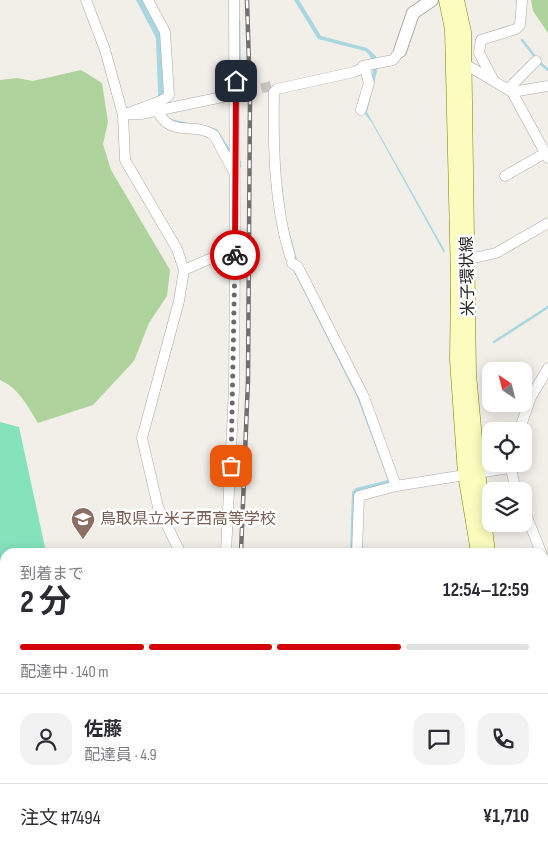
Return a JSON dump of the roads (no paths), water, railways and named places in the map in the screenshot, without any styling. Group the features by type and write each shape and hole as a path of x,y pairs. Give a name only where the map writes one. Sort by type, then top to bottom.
{"main road":[{"name":"米子環状線","path":"446,0 452,29 469,374 471,473 478,548"},
{"name":"米子環状線","path":"456,0 464,32 465,64 462,260"},
{"name":"米子環状線","path":"471,473 487,548"}],"street":[{"path":"86,0 105,50 123,115 126,160 178,249 184,270 179,301 143,426 142,438 158,507 178,548"},
{"path":"148,0 165,32 169,95 162,106 162,120 169,126 214,135 235,173"},
{"path":"226,548 234,389 234,0"},
{"path":"396,486 364,396 293,262 280,218 276,190 274,92 277,89 393,60 400,51 413,13 432,0"},
{"path":"494,81 480,53 481,40 516,29 520,25 522,0"},
{"path":"512,92 512,85 536,61"},
{"path":"465,64 512,92 546,151 505,176"},
{"path":"272,86 371,66"},
{"path":"361,110 369,82 371,66"},
{"path":"512,92 548,86"},
{"path":"123,115 232,94"},
{"path":"462,260 496,253 548,222"},
{"path":"184,270 235,248"},
{"path":"522,422 531,397 548,368"},
{"path":"357,548 359,496 396,486 482,471"},
{"path":"532,530 539,548"}],"water":[{"path":"136,0 142,0 160,34 166,115 170,119 217,129 233,154 241,161 241,168 232,160 215,133 168,123 161,114 158,94 156,38"},
{"path":"294,0 299,0 321,36 367,48 376,56 377,71 367,112 445,251 444,253 372,123 365,114 366,98 373,73 371,58 365,51 318,39"},
{"path":"274,177 282,184 286,219 297,260 296,268 362,398 394,484 357,493 355,548 350,548 352,492 356,488 388,480 357,397 292,268"}],"waterway":[{"path":"239,21 240,87"},
{"path":"522,40 536,58"},
{"path":"539,62 548,70"},
{"path":"494,342 548,307"}],"tunnel":[{"path":"232,95 272,86"}],"railway":[{"path":"241,548 248,380 250,97 247,0"}],"place":[{"name":"鳥取県立米子西高等学校","path":"83,540"}]}
